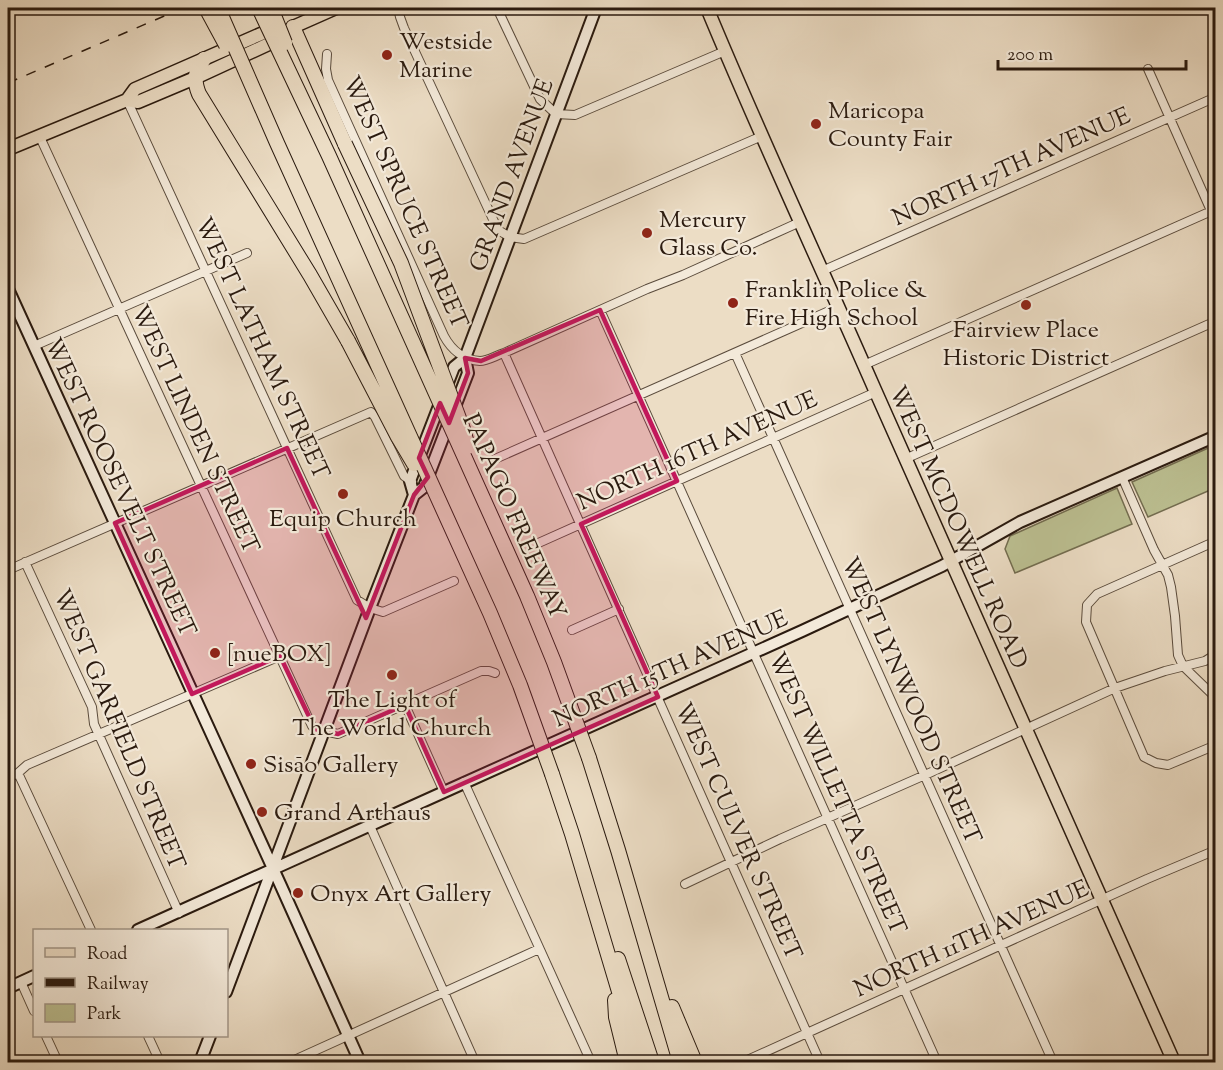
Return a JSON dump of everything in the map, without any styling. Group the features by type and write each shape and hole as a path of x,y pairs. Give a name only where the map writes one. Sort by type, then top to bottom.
{"highway":[{"path":"206,8 277,142"},
{"path":"218,8 506,650 572,834 640,1062"},
{"name":"PAPAGO FREEWAY","path":"259,8 329,156 543,633 589,758 679,1062"},
{"path":"271,8 329,156"},
{"path":"293,27 401,262 463,429 479,487"},
{"path":"204,59 196,70 195,78 199,94 310,275 351,346 398,437 445,514"},
{"path":"572,834 608,927 652,1062"},
{"path":"644,939 695,1062"},
{"path":"614,978 616,1017 627,1062"}],"main road":[{"path":"8,149 127,100 138,102 195,78 286,36 293,27 336,8"},
{"name":"WEST MCDOWELL ROAD","path":"707,8 950,561 1174,1062"},
{"path":"127,100 135,89 281,26 293,27"}],"street":[{"path":"398,8 400,17 498,230 510,237 524,239 762,136"},
{"path":"498,8 540,99 556,114 574,115 725,51"},
{"name":"GRAND AVENUE","path":"410,481 454,367 465,358 596,8"},
{"name":"WEST SPRUCE STREET","path":"327,54 328,80 444,336 449,345 465,358"},
{"path":"1148,69 1213,210 1215,222"},
{"name":"NORTH 17TH AVENUE","path":"822,271 1215,97"},
{"name":"WEST LATHAM STREET","path":"127,100 357,600 370,608"},
{"name":"WEST LINDEN STREET","path":"39,135 312,726 324,731"},
{"path":"864,365 1213,210"},
{"path":"465,358 481,361 504,353 800,222"},
{"path":"34,346 248,253"},
{"name":"WEST ROOSEVELT STREET","path":"8,289 360,1062"},
{"path":"495,459 838,307"},
{"name":"WEST WILLETTA STREET","path":"600,310 937,1062"},
{"path":"905,459 1215,321"},
{"name":"WEST CULVER STREET","path":"504,353 820,1062"},
{"name":"WEST LYNWOOD STREET","path":"735,353 1053,1062"},
{"name":"GRAND AVENUE","path":"424,487 468,373 465,358"},
{"name":"NORTH 16TH AVENUE","path":"534,545 876,392"},
{"path":"8,570 371,412 404,476 424,487 414,495 228,987"},
{"name":"NORTH 15TH AVENUE","path":"140,929 850,609 950,561 1020,522 1215,436"},
{"path":"1122,477 1149,541 1168,575 1176,616 1178,655 1183,666 1215,698"},
{"path":"410,481 414,495"},
{"path":"1215,541 1097,594 1087,605 1086,622 1144,757 1156,763 1168,765 1215,745"},
{"name":"WEST GARFIELD STREET","path":"26,562 92,707 94,724 179,913"},
{"path":"370,608 383,612 454,581"},
{"path":"572,630 619,609"},
{"path":"685,884 1115,688 1165,670 1205,661 1215,654"},
{"path":"8,778 27,765 280,656"},
{"path":"324,731 338,734 481,671 495,673"},
{"path":"405,705 444,792"},
{"path":"18,773 91,929"},
{"path":"465,783 591,1062"},
{"path":"370,826 475,1062"},
{"name":"NORTH 11TH AVENUE","path":"743,1062 1215,850"},
{"path":"290,1062 539,949"},
{"path":"8,973 33,1010"},
{"path":"14,985 33,976"},
{"path":"47,1037 58,1062"},
{"path":"149,1037 160,1062"},
{"path":"200,1062 209,1037"},
{"path":"1206,1062 1215,1058"}],"highlighted area":[{"path":"600,310 677,481 581,524 658,697 444,792 405,705 338,734 315,729 280,656 192,694 115,523 287,448 366,618 414,495 428,477 419,458 440,403 449,423 468,373 465,358 481,361"}],"green space":[{"path":"1215,445 1215,488 1148,517 1132,482"},
{"path":"1117,488 1132,524 1015,573 1005,549 1010,536"}],"railway":[{"path":"8,83 183,8"}],"place":[{"name":"Westside Marine","path":"387,55"},
{"name":"Maricopa County Fair","path":"816,124"},
{"name":"Mercury Glass Co.","path":"647,233"},
{"name":"Franklin Police & Fire High School","path":"733,303"},
{"name":"Fairview Place Historic District","path":"1026,305"},
{"name":"Equip Church","path":"343,494"},
{"name":"[nueBOX]","path":"215,653"},
{"name":"The Light of The World Church","path":"392,675"},
{"name":"Sisāo Gallery","path":"251,764"},
{"name":"Grand Arthaus","path":"262,812"},
{"name":"Onyx Art Gallery","path":"298,893"}]}
